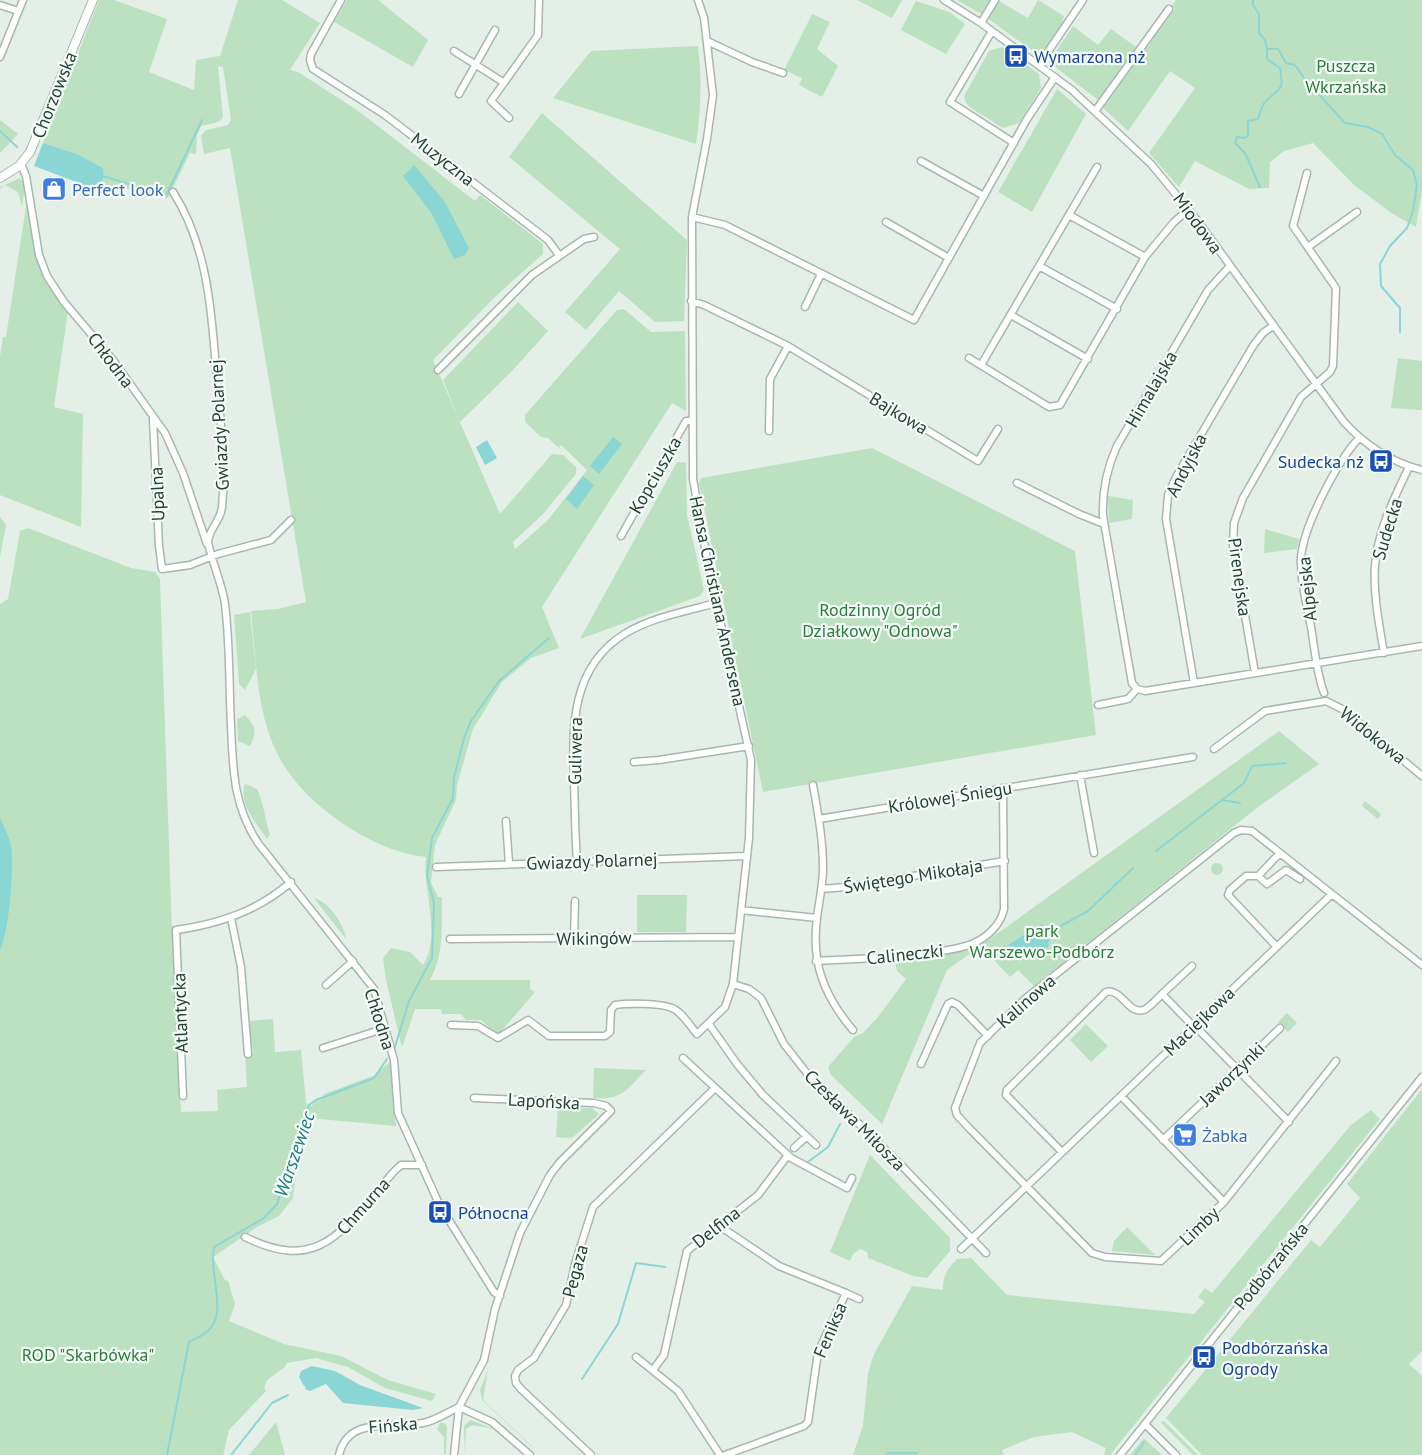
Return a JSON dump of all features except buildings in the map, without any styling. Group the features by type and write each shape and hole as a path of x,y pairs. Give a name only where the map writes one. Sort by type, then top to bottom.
{"street":[{"path":"0,57 23,0"},
{"name":"Chorzowska","path":"0,178 21,164 38,134 93,0"},
{"name":"Muzyczna","path":"340,0 311,54 312,66 318,73 350,94 368,103 405,130 548,240 559,255"},
{"path":"508,118 490,101 538,35 539,0"},
{"name":"Hansa Christiana Andersena","path":"698,0 702,10 707,41 712,86 712,106 692,217 691,300 694,489 716,603 749,746 752,797 733,984"},
{"name":"Miodowa","path":"944,0 981,22 1056,77 1096,110 1159,172 1189,209 1339,416 1359,438 1388,458 1422,470"},
{"path":"981,22 995,0"},
{"path":"1039,65 1083,0"},
{"path":"0,4 18,11"},
{"path":"1096,110 1169,10"},
{"path":"459,94 496,30"},
{"path":"992,30 950,102 1014,143"},
{"path":"707,41 752,62 782,73"},
{"path":"454,52 503,82"},
{"path":"692,217 725,226 914,320 1014,143 1056,77"},
{"path":"921,160 984,196"},
{"name":"Chłodna","path":"21,164 26,176 39,255 46,276 58,296 113,360 165,433 183,473 211,557"},
{"path":"981,365 1097,167"},
{"name":"Pirenejska","path":"1255,673 1233,546 1234,523 1243,498 1301,397 1330,372 1333,366 1336,288 1293,226 1307,173"},
{"name":"Gwiazdy Polarnej","path":"173,192 183,208 203,265 214,342 222,434 223,493 220,517 209,534 211,557 225,604 232,757"},
{"path":"969,358 1041,403 1054,408 1063,402 1145,257 1174,222 1189,209"},
{"path":"1308,247 1357,212"},
{"path":"1069,215 1145,257"},
{"path":"886,222 949,258"},
{"path":"438,370 511,294 559,255 584,239 594,237"},
{"path":"1039,266 1117,309"},
{"name":"Himalajska","path":"1138,689 1131,679 1104,524 1103,487 1107,469 1117,446 1208,290 1230,266"},
{"path":"805,307 821,274"},
{"name":"Bajkowa","path":"691,300 788,346 978,462 998,429"},
{"path":"1011,315 1088,359"},
{"name":"Andyjska","path":"1194,683 1166,519 1166,503 1176,477 1253,346 1263,333 1273,326"},
{"path":"769,431 770,379 788,346"},
{"name":"Upalna","path":"153,418 162,569 190,565 211,557"},
{"name":"Kopciuszka","path":"621,536 686,422 693,421"},
{"name":"Alpejska","path":"1324,693 1302,577 1303,542 1312,517 1344,457 1359,438"},
{"name":"Sudecka","path":"1384,653 1376,602 1375,563 1386,520 1409,467"},
{"path":"1017,483 1085,517 1104,524"},
{"path":"211,557 271,540 291,520"},
{"name":"Guliwera","path":"577,862 573,722 580,692 588,674 600,656 624,634 650,622 716,603"},
{"path":"1098,705 1128,699 1138,689 1145,691 1422,646"},
{"name":"Widokowa","path":"1214,749 1265,711 1326,701 1342,710 1422,776"},
{"path":"634,762 749,746"},
{"name":"Chłodna","path":"232,757 237,795 246,824 374,989 394,1060 396,1108 440,1206 494,1292 500,1296"},
{"name":"Królowej Śniegu","path":"819,819 1193,757"},
{"path":"1080,775 1094,853"},
{"path":"813,785 819,819 823,868 817,918 816,961 820,979 830,1001 853,1030"},
{"name":"Calineczki","path":"816,961 902,957 974,944 992,930 1003,915 1005,861 1003,788"},
{"path":"506,820 509,864"},
{"name":"Kalinowa","path":"1026,1187 956,1111 955,1105 980,1043 1026,998 1237,831 1245,829 1252,831 1332,894"},
{"path":"1277,947 1228,897 1230,890 1246,876 1258,876 1280,853"},
{"name":"Gwiazdy Polarnej","path":"436,867 747,856"},
{"name":"Świętego Mikołaja","path":"821,889 846,887 1005,861"},
{"path":"1258,876 1260,880 1267,884 1286,870 1300,879"},
{"path":"248,1054 241,967 231,918 269,898 291,882"},
{"path":"1332,894 1422,965"},
{"name":"Maciejkowa","path":"961,1249 1332,894"},
{"path":"574,938 575,900"},
{"path":"741,910 817,918"},
{"name":"Atlantycka","path":"183,1096 176,930 204,926 231,918"},
{"name":"Wikingów","path":"450,939 738,937"},
{"path":"326,985 353,961"},
{"path":"1062,1152 1006,1094 1007,1090 1106,992 1118,994 1132,1008 1146,1009 1192,966"},
{"path":"451,1025 478,1026 498,1038 528,1020 549,1036 605,1036 610,1032 611,1010 615,1005 656,1005 666,1006 677,1011 697,1034 709,1024 728,1002 733,984"},
{"name":"Czesława Miłosza","path":"733,984 756,993 761,998 784,1044 806,1072 986,1253"},
{"path":"1162,994 1288,1122"},
{"path":"921,1064 948,1004 952,1002 988,1036"},
{"path":"709,1024 750,1080 816,1146"},
{"path":"323,1048 386,1028"},
{"name":"Jaworzynki","path":"1163,1140 1280,1028"},
{"path":"683,1058 788,1155 847,1188 852,1178"},
{"name":"Limby","path":"1026,1187 1094,1255 1161,1261 1224,1202 1336,1061"},
{"name":"Podbórzańska","path":"1120,1455 1422,1077"},
{"name":"Pegaza","path":"591,1455 518,1387 514,1376 518,1370 534,1358 564,1309 594,1207 714,1088"},
{"path":"1121,1096 1224,1202"},
{"name":"Lapońska","path":"474,1098 594,1103 606,1106 611,1111 560,1162 544,1185 520,1233 500,1296"},
{"path":"794,1148 806,1137"},
{"name":"Delfina","path":"653,1370 664,1355 687,1251 718,1225 758,1196 788,1155"},
{"name":"Chmurna","path":"245,1237 266,1247 285,1250 304,1250 324,1244 346,1228 401,1165 422,1166"},
{"name":"Feniksa","path":"718,1225 779,1266 846,1293 818,1352 808,1422 804,1426 725,1455"},
{"path":"846,1293 859,1299"},
{"path":"454,1455 458,1407 484,1360 500,1296"},
{"path":"636,1357 682,1395 720,1455"},
{"path":"458,1407 492,1422 530,1455"},
{"name":"Fińska","path":"339,1455 344,1442 359,1429 370,1426 424,1423 458,1407"},
{"path":"1144,1424 1176,1455"}],"green space":[{"path":"99,0 114,0 167,19 149,72 194,90 196,60 220,56 238,0 282,0 320,23 290,70 298,72 357,110 475,201 480,195 543,244 543,254 498,294 433,360 500,514 552,454 563,455 576,467 576,474 542,515 513,542 515,549 548,520 587,470 561,445 559,448 548,438 541,437 525,422 525,415 617,310 624,309 651,332 685,331 686,411 672,403 542,607 559,648 531,658 502,682 473,729 457,785 456,800 435,845 431,883 438,897 442,897 442,929 438,960 430,980 530,980 530,989 535,992 498,1035 481,1020 466,1020 461,1014 442,1014 441,1009 415,1009 402,1048 386,980 383,958 391,948 410,952 423,965 431,940 426,857 403,853 372,841 342,823 314,801 293,779 278,755 268,730 261,704 257,676 251,611 278,609 306,602 230,148 204,154 201,136 206,130 228,125 231,120 223,67 218,66 223,117 219,122 201,126 197,135 196,154 190,153 168,198 115,186 108,195 95,189 101,185 77,154 43,143"},
{"path":"347,0 378,0 428,40 413,67 334,22"},
{"path":"857,0 902,0 892,18"},
{"path":"957,0 992,0 983,15"},
{"path":"1038,0 1064,16 1062,23 1040,56 987,18 999,1 1028,18"},
{"name":"Puszcza Wkrzańska","path":"1176,0 1422,0 1422,190 1416,227 1393,214 1354,185 1313,143 1284,151 1270,162 1269,188 1249,189 1195,161 1179,187 1149,153 1195,88 1170,71 1128,131 1103,108 1175,9 1172,6"},
{"path":"916,1 949,12 965,24 946,54 901,30"},
{"path":"812,14 830,22 817,49 838,66 822,97 799,85 802,78 784,70"},
{"path":"1073,26 1098,45 1111,29 1136,47 1098,100 1049,62"},
{"path":"698,46 700,95 696,144 553,98 591,51"},
{"path":"1002,47 1039,74 1041,88 1019,123 1003,128 971,108 966,103 964,96 989,51"},
{"path":"1057,89 1086,114 1032,212 998,192"},
{"path":"542,113 687,240 684,321 655,322 619,291 586,330 565,312 620,249 509,157"},
{"path":"0,120 18,134 0,153"},
{"path":"20,178 25,186 22,207 18,192 5,185 0,189 0,187"},
{"path":"27,200 38,258 49,284 68,311 54,407 83,414 81,527 0,495 0,356 3,337 6,337"},
{"path":"518,302 548,331 512,371 460,422 443,380"},
{"path":"1398,358 1422,361 1422,410 1391,408"},
{"name":"Rodzinny Ogród Działkowy \"Odnowa\"","path":"872,448 1075,551 1096,735 763,792 699,483 701,478"},
{"path":"677,462 686,463 687,515 704,590 700,596 580,639"},
{"path":"1108,496 1133,500 1132,519 1109,523"},
{"path":"0,517 6,525 0,557"},
{"name":"ROD \"Skarbówka\"","path":"28,528 131,568 155,572 160,579 171,905 181,1112 218,1111 217,1090 247,1087 245,1054 253,1053 249,1021 273,1019 275,1052 301,1050 306,1103 312,1106 314,1102 321,1100 324,1094 373,1076 391,1061 396,1126 308,1118 302,1133 293,1198 279,1216 257,1227 213,1257 225,1280 228,1281 235,1304 229,1321 284,1344 341,1356 388,1380 436,1394 432,1401 385,1388 348,1367 316,1358 287,1363 285,1367 267,1380 264,1388 266,1391 229,1430 223,1455 0,1455 0,604 8,599 20,531"},
{"path":"1265,529 1299,539 1297,549 1264,553"},
{"path":"250,612 256,669 245,690 239,684 234,615"},
{"path":"245,715 254,730 254,737 250,746 238,741 237,719"},
{"name":"park Warszewo-Podbórz","path":"1279,731 1319,764 1258,807 1034,986 1018,970 1010,977 980,946"},
{"path":"245,784 257,789 270,835 267,839 246,806 244,798"},
{"path":"1365,801 1381,814 1378,819 1362,806"},
{"path":"1217,863 1223,869 1217,875 1211,869"},
{"path":"637,895 687,895 686,932 637,932"},
{"path":"314,898 320,900 335,914 345,933 346,939"},
{"path":"975,950 947,970 882,1124 831,1075 828,1067 854,1037 863,1033 878,1017 906,979 897,971 895,962"},
{"path":"1287,1013 1297,1023 1288,1032 1278,1022"},
{"path":"1086,1024 1108,1046 1091,1062 1070,1040"},
{"path":"594,1068 646,1070 618,1095 593,1098"},
{"path":"1422,1089 1422,1351 1409,1364 1422,1376 1422,1455 1202,1455 1166,1418 1311,1240 1320,1247 1360,1198 1347,1184"},
{"path":"558,1107 592,1108 599,1114 572,1138 556,1137"},
{"path":"1371,1110 1380,1119 1110,1455 1104,1455 1106,1448 1072,1432 1034,1437 1002,1450 1004,1455 853,1455 863,1426 868,1373 874,1354 912,1286 943,1290 948,1269 957,1259 971,1258 1007,1295 1194,1314 1205,1302 1198,1297 1205,1288 1212,1293 1350,1126"},
{"path":"870,1155 950,1238 950,1251 927,1278 913,1276 868,1258 867,1252 860,1249 853,1254 850,1261 830,1252"},
{"path":"1127,1227 1155,1255 1112,1251 1114,1241"},
{"path":"488,1370 483,1400 533,1447 482,1400 480,1390"},
{"path":"470,1420 494,1429 472,1425 466,1429 465,1455 464,1426"},
{"path":"1163,1421 1198,1455 1193,1455 1161,1423"},
{"path":"276,1422 285,1455 249,1455"},
{"path":"440,1423 444,1423 447,1426 446,1454 444,1454 444,1437 437,1429"},
{"path":"1144,1438 1162,1455 1130,1455"}],"water":[{"path":"43,143 77,154 103,168 103,177 100,185 95,189 34,166"},
{"path":"414,165 445,202 469,248 465,255 454,259 432,214 403,176"},
{"path":"613,437 622,444 599,474 590,466"},
{"path":"487,440 497,458 485,465 476,447"},
{"path":"583,476 594,485 577,509 566,499"},
{"path":"0,818 11,845 12,864 8,917 0,950"},
{"path":"1041,924 1050,935 1048,947 1026,953 995,949 1002,949"},
{"path":"312,1366 335,1371 360,1385 423,1408 413,1410 343,1403 326,1384 310,1391 305,1389 306,1387 299,1377 301,1371"}],"waterway":[{"path":"1253,0 1253,5 1259,14 1259,33 1265,40 1267,49 1278,49 1286,63 1295,65 1304,78 1345,123 1368,127 1382,134 1395,155 1413,170 1417,185 1413,211 1407,228 1390,246 1380,264 1381,286 1400,308 1400,332"},
{"path":"1260,187 1245,153 1235,143 1237,137 1245,138 1248,135 1248,121 1258,119 1265,103 1280,88 1282,81 1280,68 1267,59 1267,49"},
{"path":"103,176 166,196 202,120"},
{"path":"0,131 17,147"},
{"name":"Warszewiec","path":"395,1047 409,1001 432,958 434,903 427,876 432,838 453,798 454,777 465,735 471,721 499,681 549,638"},
{"path":"1156,851 1244,783 1252,766 1286,763"},
{"path":"1222,800 1240,803"},
{"path":"1048,933 1088,911 1133,868"},
{"name":"Warszewiec","path":"167,1455 189,1342 209,1330 217,1313 213,1268 214,1247 264,1218 277,1204 309,1105 316,1100 374,1078 387,1059"},
{"path":"808,1162 828,1147 840,1124"},
{"path":"582,1379 618,1324 636,1263 665,1267"},
{"path":"231,1455 272,1403 288,1395"},
{"path":"1135,1455 1144,1442"},
{"path":"886,1455 888,1453 917,1453"}],"place":[{"name":"Wymarzona nż","path":"1016,56"},
{"name":"Perfect look","path":"54,189"},
{"name":"Sudecka nż","path":"1381,461"},
{"name":"Żabka","path":"1185,1135"},
{"name":"Północna","path":"440,1212"},
{"name":"Podbórzańska Ogrody","path":"1204,1357"}]}
